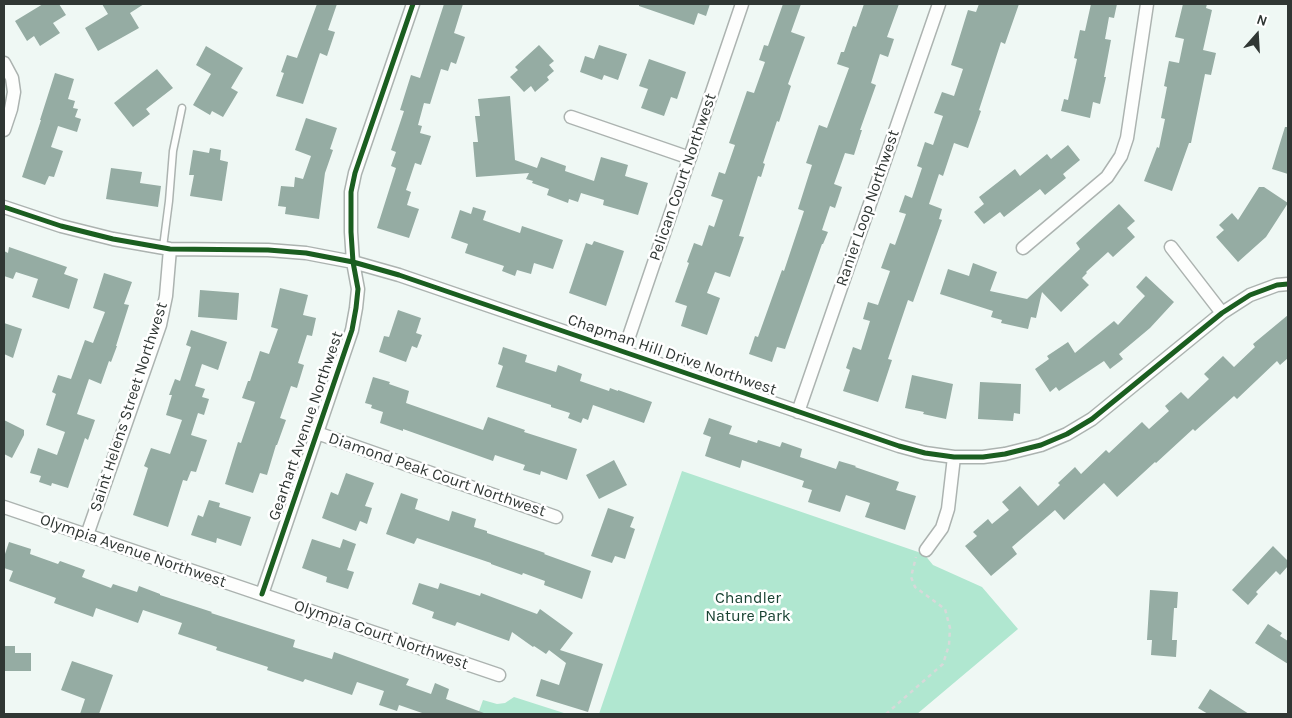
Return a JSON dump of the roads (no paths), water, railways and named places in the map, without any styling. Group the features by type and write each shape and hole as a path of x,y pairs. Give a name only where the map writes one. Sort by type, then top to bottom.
{"street":[{"name":"Gearhart Avenue Northwest","path":"262,594 352,330 358,289 353,262 351,192 355,173 413,4"},
{"name":"Pelican Court Northwest","path":"624,351 742,4"},
{"name":"Ranier Loop Northwest","path":"798,412 939,4"},
{"path":"1023,248 1107,177 1121,156 1126,138 1147,4"},
{"path":"4,63 12,78 14,92 4,130"},
{"path":"570,117 690,158"},
{"name":"Chapman Hill Drive Northwest","path":"4,207 61,226 113,239 167,248 268,250 306,253 353,262 399,274 899,446 925,453 954,457 1005,454 1040,445 1067,434 1092,420 1222,313 1250,295 1288,284"},
{"path":"1171,247 1222,313"},
{"name":"Saint Helens Street Northwest","path":"87,534 160,325 166,296 167,248"},
{"name":"Diamond Peak Court Northwest","path":"317,433 556,517"},
{"path":"926,550 942,528 948,509 954,457"},
{"name":"Olympia Avenue Northwest","path":"4,507 262,594"},
{"name":"Olympia Court Northwest","path":"262,594 499,675"}],"lane":[{"path":"167,248 173,151 182,108"}],"park label":[{"name":"Chandler Nature Park","path":"748,607"}]}
